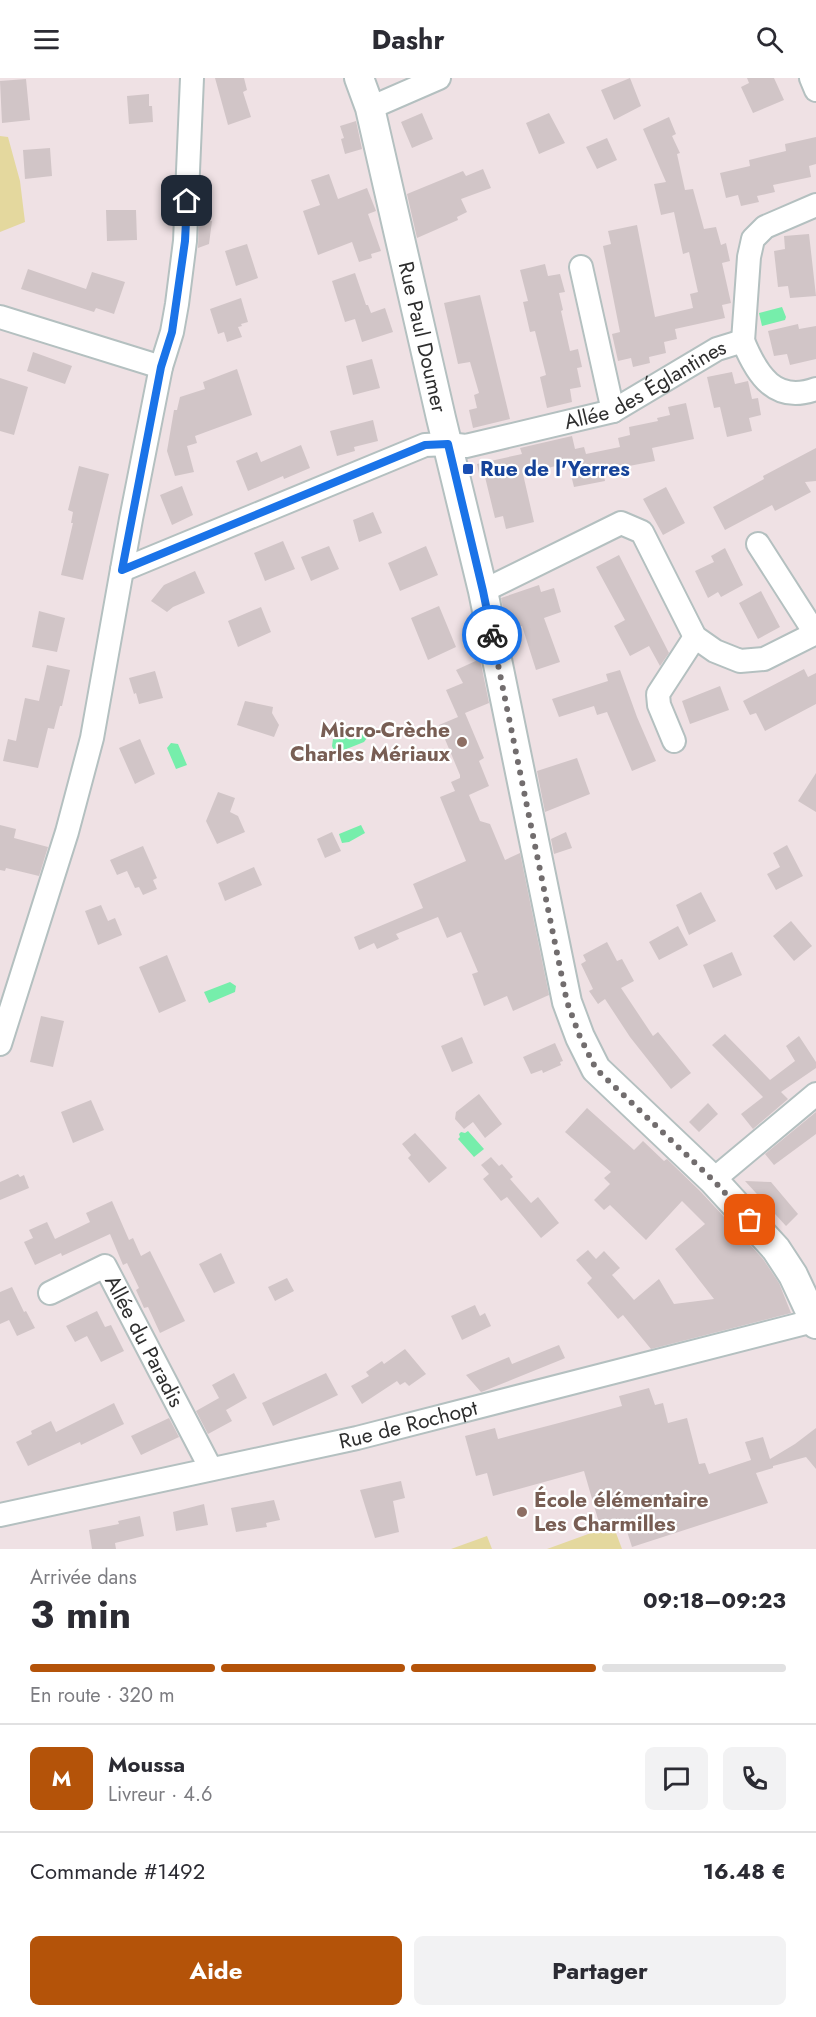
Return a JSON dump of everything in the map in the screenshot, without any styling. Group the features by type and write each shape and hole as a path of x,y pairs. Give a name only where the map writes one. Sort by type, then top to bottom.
{"street":[{"path":"0,1044 67,832 92,738 161,367 172,332 185,241 192,78"},
{"name":"Rue Paul Doumer","path":"359,78 370,108 483,591 567,1002 580,1037 596,1069 713,1180 776,1249 794,1275 815,1322"},
{"path":"370,108 439,78"},
{"path":"811,78 816,90"},
{"path":"743,341 749,257 753,239 765,227 816,205"},
{"path":"580,267 613,411"},
{"path":"0,317 161,367"},
{"name":"Allée des Églantines","path":"448,444 466,446 613,411 717,349 743,341 753,365 769,384 785,393 805,393 816,389"},
{"path":"122,570 425,445 448,444"},
{"path":"483,591 621,523 642,532 695,637 715,651 740,661 764,659 815,633 758,544"},
{"path":"674,741 659,705 658,694 695,637"},
{"path":"713,1180 816,1094"},
{"name":"Allée du Paradis","path":"50,1293 105,1266 211,1469"},
{"name":"Rue de Rochopt","path":"0,1515 357,1438 815,1322"}],"shaded area":[{"path":"0,136 8,137 20,181 25,222 0,232"},
{"path":"782,307 785,320 762,326 759,313"},
{"path":"358,727 365,730 367,738 364,742 339,752 334,751 333,739"},
{"path":"171,743 178,744 187,765 176,769 167,748"},
{"path":"361,825 365,833 349,842 342,843 339,834"},
{"path":"230,982 236,986 235,992 209,1003 204,992"},
{"path":"468,1131 484,1149 474,1157 458,1139 461,1132"},
{"path":"613,1525 622,1549 547,1549"},
{"path":"487,1536 492,1549 451,1549"}],"building":[{"path":"215,78 244,78 247,90 243,92 251,117 228,125"},
{"path":"630,78 641,106 614,120 601,90"},
{"path":"747,78 774,78 784,100 753,113 741,87 749,83"},
{"path":"26,79 30,120 2,123 0,81"},
{"path":"149,94 153,122 129,124 127,96"},
{"path":"422,113 433,139 412,148 401,122"},
{"path":"549,113 565,143 539,154 526,123"},
{"path":"669,117 676,134 672,136 680,153 677,154 685,190 693,189 704,229 716,227 721,245 726,243 730,261 722,263 731,303 722,305 725,318 675,329 677,339 664,342 666,353 649,357 650,363 633,367 631,358 618,361 612,334 620,332 603,246 611,244 608,231 637,225 655,317 693,308 690,294 698,292 689,252 683,254 674,212 661,215 654,184 666,182 643,129"},
{"path":"356,121 362,149 345,154 341,139 344,138 340,126"},
{"path":"816,137 816,164 809,166 811,177 773,185 775,192 757,196 759,202 741,206 738,195 726,198 720,173 750,166 749,160 786,151 785,144"},
{"path":"607,138 617,160 597,169 586,147"},
{"path":"50,148 52,176 25,179 23,150"},
{"path":"483,169 491,188 461,199 467,212 457,217 458,220 417,238 407,194 463,171 466,176"},
{"path":"329,174 338,199 367,188 376,211 368,214 381,251 371,254 372,258 359,262 352,242 318,255 303,211 320,205 311,180"},
{"path":"106,210 136,210 137,240 107,241"},
{"path":"199,219 212,221 209,244 198,248"},
{"path":"809,234 816,296 790,298 788,286 778,287 774,251 785,249 784,236"},
{"path":"247,244 258,278 236,286 225,251"},
{"path":"545,264 548,276 560,274 565,292 559,293 563,310 561,311 570,351 578,349 582,367 577,368 581,387 570,389 572,402 547,408 540,377 546,375 535,331 530,332 523,302 528,301 520,270"},
{"path":"28,269 86,289 92,272 125,282 114,314 96,308 94,312 21,289"},
{"path":"355,273 371,313 385,308 393,332 362,342 355,319 345,322 332,281"},
{"path":"480,295 510,419 473,428 469,410 477,408 474,395 479,393 470,362 458,364 444,303"},
{"path":"241,298 248,322 238,327 242,337 227,342 224,332 218,334 210,309"},
{"path":"798,324 799,329 816,326 816,359 790,365 787,354 774,356 768,331"},
{"path":"33,352 72,366 65,384 27,371"},
{"path":"372,359 380,388 353,395 346,366"},
{"path":"237,369 252,415 195,436 197,443 187,446 194,472 175,476 167,451 174,410 177,410 180,397 205,389 203,382"},
{"path":"732,372 735,384 748,381 752,399 758,398 761,415 749,418 752,431 727,437 720,407 714,408 707,377"},
{"path":"0,378 28,387 14,435 0,431"},
{"path":"686,403 694,439 652,448 655,461 603,471 605,481 574,487 568,463 523,474 534,522 506,529 503,516 495,518 485,477 480,478 477,464 522,454 520,448 572,436 575,449 584,447 586,454 620,447 618,438 630,435 629,427 658,421 657,418 670,415 668,407"},
{"path":"373,420 378,441 354,447 355,451 337,456 330,431"},
{"path":"301,445 310,468 284,479 283,476 248,491 236,461 257,452 261,462"},
{"path":"816,448 816,481 805,482 811,492 775,511 772,505 725,530 713,507 764,479 763,476"},
{"path":"79,466 109,474 83,580 61,575 73,523 71,523 73,512 68,510"},
{"path":"182,486 193,515 172,525 160,495"},
{"path":"666,487 685,523 663,535 643,499"},
{"path":"373,512 382,533 359,542 353,520"},
{"path":"283,541 295,569 265,581 254,553"},
{"path":"329,546 339,569 311,581 301,557"},
{"path":"426,546 438,575 400,591 388,563"},
{"path":"725,548 743,585 721,597 718,592 708,598 695,571 714,562 711,556"},
{"path":"619,555 669,653 660,666 649,646 630,656 614,626 625,620 596,567"},
{"path":"195,571 205,593 167,612 151,601 164,585"},
{"path":"539,585 541,592 554,588 561,612 544,618 560,662 536,670 522,626 508,630 501,598"},
{"path":"761,591 780,627 758,639 739,603"},
{"path":"439,606 456,647 428,660 411,618"},
{"path":"261,607 271,632 238,647 228,621"},
{"path":"39,611 65,618 57,652 32,647"},
{"path":"480,659 489,703 465,713 484,758 479,761 489,786 469,795 480,821 490,824 505,860 520,853 549,995 513,1011 507,996 484,1006 472,974 478,972 461,932 447,938 438,917 396,934 399,939 377,949 374,943 359,950 354,937 423,908 413,884 466,861 440,797 455,791 451,782 460,778 460,775 439,725 458,717 446,690 463,683 456,670"},
{"path":"47,665 70,670 62,706 60,706 54,729 48,728 38,768 3,761 8,739 16,741 25,698 39,701"},
{"path":"804,669 808,677 816,673 816,704 765,731 756,713 750,715 743,701"},
{"path":"620,670 656,761 632,771 607,712 597,715 594,706 559,717 552,699 608,681 606,674"},
{"path":"155,671 163,698 139,704 129,678"},
{"path":"720,686 729,710 690,724 682,701"},
{"path":"245,701 273,707 272,713 279,725 274,737 237,725"},
{"path":"140,739 155,774 135,784 119,748"},
{"path":"577,758 590,794 545,812 537,771"},
{"path":"816,773 816,812 798,801"},
{"path":"218,792 235,798 230,812 238,816 245,832 217,844 206,821"},
{"path":"0,825 16,829 14,838 48,847 39,876 6,868 5,871 0,870"},
{"path":"332,832 341,851 325,858 317,839"},
{"path":"566,832 572,848 554,854 551,839"},
{"path":"787,845 803,876 776,890 767,874 780,867 773,853"},
{"path":"143,846 157,878 153,880 157,889 143,895 139,887 135,888 127,871 117,875 110,860"},
{"path":"254,867 262,885 225,901 218,883"},
{"path":"701,892 716,921 689,935 676,905"},
{"path":"101,905 108,921 115,918 122,935 98,945 85,911"},
{"path":"791,921 812,946 794,961 773,936"},
{"path":"678,926 688,945 659,960 649,942"},
{"path":"607,942 617,961 622,959 634,981 621,988 653,1036 658,1032 691,1073 671,1089 630,1037 605,999 598,1004 589,991 593,989 581,964 586,961 583,955"},
{"path":"732,952 742,975 713,988 703,965"},
{"path":"167,955 186,1001 159,1013 139,967"},
{"path":"41,1016 64,1021 53,1067 30,1062"},
{"path":"725,1034 770,1080 795,1061 786,1046 799,1036 816,1062 816,1068 781,1092 788,1099 753,1129 741,1114 763,1097 712,1045"},
{"path":"462,1037 473,1063 452,1072 441,1046"},
{"path":"555,1043 563,1061 560,1062 561,1065 543,1073 542,1070 531,1074 523,1057"},
{"path":"479,1094 502,1124 485,1138 473,1122 464,1129 455,1119 456,1112"},
{"path":"91,1100 104,1130 73,1143 61,1112"},
{"path":"708,1103 718,1114 699,1132 689,1122"},
{"path":"587,1108 634,1150 643,1141 664,1161 667,1159 701,1192 763,1259 779,1283 791,1313 651,1349 623,1315 618,1319 587,1283 592,1278 576,1260 588,1250 596,1259 604,1251 620,1268 612,1275 634,1300 659,1279 674,1304 714,1299 675,1249 705,1224 682,1201 646,1240 610,1205 604,1210 594,1200 610,1184 604,1178 611,1172 565,1132"},
{"path":"816,1112 816,1134 774,1165 765,1154"},
{"path":"415,1133 447,1168 429,1183 408,1158 411,1155 402,1144"},
{"path":"491,1157 499,1166 502,1164 513,1177 510,1179 531,1203 538,1197 559,1223 541,1238 507,1197 501,1201 483,1179 489,1174 481,1165"},
{"path":"18,1174 20,1177 24,1175 29,1188 0,1200 0,1182"},
{"path":"745,1181 771,1182 798,1214 786,1226"},
{"path":"112,1201 129,1240 133,1238 141,1256 150,1251 185,1321 160,1333 148,1307 144,1308 136,1290 139,1288 127,1263 123,1265 110,1234 62,1256 61,1253 35,1265 24,1242 33,1238 29,1230 47,1222 55,1239 90,1222 86,1213"},
{"path":"221,1253 235,1283 214,1293 199,1264"},
{"path":"287,1278 294,1291 275,1301 268,1287"},
{"path":"12,1287 35,1328 17,1336 9,1320 0,1324 0,1292"},
{"path":"475,1305 480,1316 485,1313 491,1326 462,1340 451,1316"},
{"path":"97,1311 105,1327 111,1325 124,1351 101,1362 87,1336 75,1342 66,1326"},
{"path":"559,1345 565,1358 481,1392 466,1375 509,1357 512,1364"},
{"path":"405,1349 426,1374 409,1386 405,1382 400,1385 397,1381 362,1404 351,1386 369,1376 366,1372 382,1361 384,1364"},
{"path":"234,1373 247,1398 226,1410 232,1421 208,1434 196,1411 219,1398 212,1385"},
{"path":"326,1373 338,1395 273,1426 262,1403"},
{"path":"649,1388 655,1405 663,1403 668,1423 687,1418 699,1464 705,1463 709,1474 751,1460 745,1442 763,1437 770,1459 816,1428 816,1469 806,1457 756,1473 768,1503 632,1547 624,1522 613,1525 611,1520 599,1523 584,1471 493,1496 487,1473 476,1476 465,1436 495,1428 498,1439 622,1406 619,1396"},
{"path":"114,1403 124,1424 81,1445 80,1442 28,1466 16,1442 32,1434 31,1431 51,1421 56,1432"},
{"path":"169,1418 179,1437 141,1455 131,1436"},
{"path":"401,1481 405,1498 393,1501 399,1532 375,1538 360,1490"},
{"path":"274,1500 280,1520 266,1523 267,1527 236,1532 231,1508"},
{"path":"204,1504 208,1525 176,1531 173,1512"},
{"path":"140,1516 144,1536 115,1543 116,1549 92,1549 89,1530 119,1524 118,1521"}],"way so far":[{"path":"492,635 567,1002 580,1037 596,1069 713,1180 750,1220"}],"place":[{"name":"Rue de l'Yerres","path":"468,469"},
{"name":"Micro-Crèche Charles Mériaux","path":"462,742"},
{"name":"École élémentaire Les Charmilles","path":"522,1512"}],"route":[{"path":"187,201 185,241 177,304 172,332 161,367 122,570 425,445 448,444 492,635"}]}
